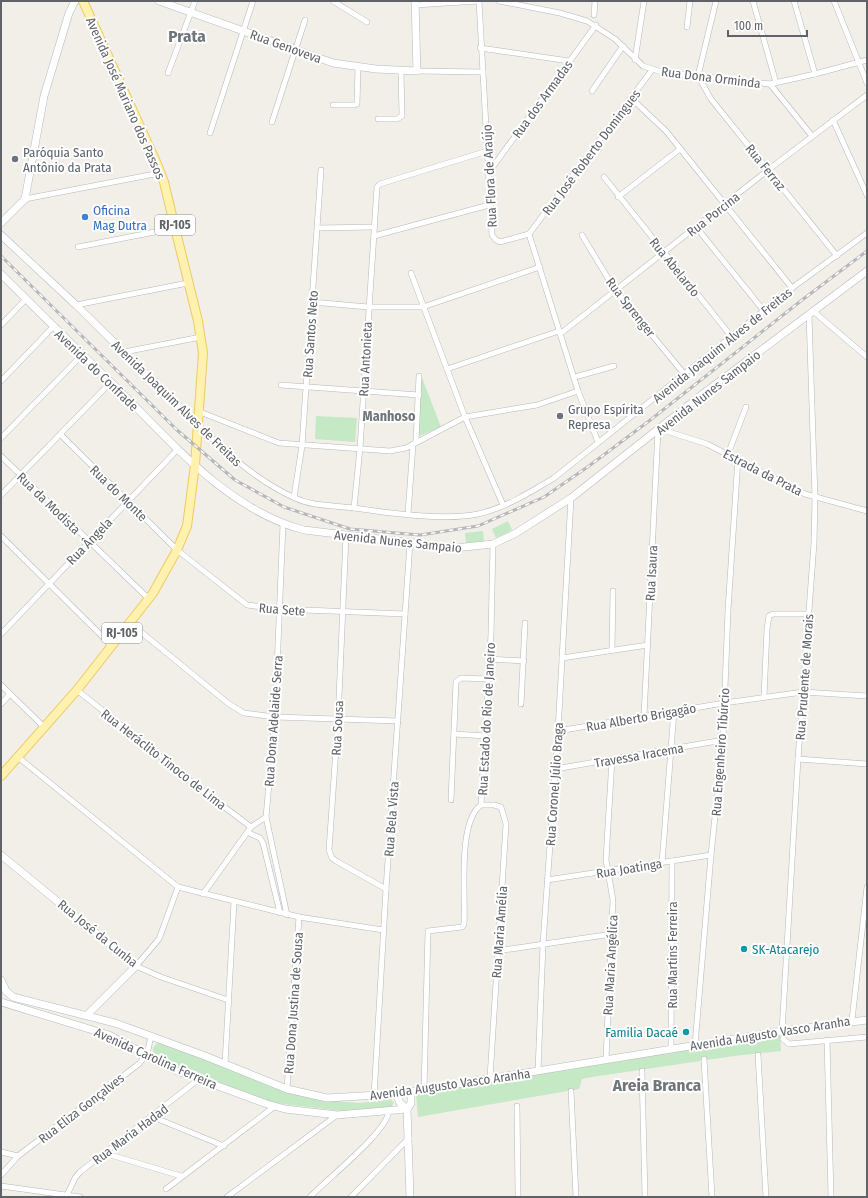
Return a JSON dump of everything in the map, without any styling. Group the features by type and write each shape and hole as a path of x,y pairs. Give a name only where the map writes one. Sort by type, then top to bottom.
{"main road":[{"name":"Avenida José Mariano dos Passos","path":"1,776 77,690 162,580 178,550 189,518 195,465 203,364 201,337 176,228 160,173 83,1"}],"street":[{"path":"25,199 44,96 63,30 75,1"},
{"name":"Rua Genoveva","path":"159,1 333,63 358,67 416,71"},
{"path":"168,74 195,1"},
{"path":"210,133 252,1"},
{"path":"333,1 367,22"},
{"path":"479,1 415,3 416,71 483,72"},
{"name":"Rua Flora de Araújo","path":"479,1 480,48 483,72 489,172 489,205 492,235 496,240 504,241 529,234"},
{"name":"Rua Dona Orminda","path":"499,1 578,17 596,25 623,46 635,60 652,70 770,84 867,60"},
{"path":"594,15 595,1"},
{"path":"635,60 644,1"},
{"path":"687,27 690,1"},
{"path":"698,76 716,1"},
{"path":"753,1 776,83"},
{"path":"794,1 815,74"},
{"path":"834,1 867,83"},
{"path":"272,122 305,20"},
{"name":"Rua dos Armadas","path":"489,172 596,25"},
{"path":"592,90 623,46"},
{"path":"480,48 569,62"},
{"path":"333,105 356,104 358,67"},
{"name":"Rua José Roberto Domingues","path":"529,234 652,70"},
{"path":"378,119 398,119 402,116 402,71"},
{"name":"Rua Ferraz","path":"698,76 711,99 837,256"},
{"path":"770,84 812,136"},
{"name":"Rua Porcina","path":"447,369 560,332 867,95"},
{"path":"631,98 659,123 792,288"},
{"path":"833,120 867,194"},
{"path":"618,197 680,149"},
{"name":"Rua Antonieta","path":"354,508 364,392 376,188 380,184 488,151"},
{"name":"Rua Santos Neto","path":"294,497 302,446 321,170"},
{"path":"1,223 25,199 160,173"},
{"name":"Rua Abelardo","path":"604,177 618,197 731,336"},
{"path":"374,236 489,205"},
{"path":"318,228 373,227"},
{"path":"696,227 764,311"},
{"path":"78,248 176,228"},
{"name":"Avenida Joaquim Alves de Freitas","path":"1,235 76,305 198,426 242,466 268,483 294,497 314,504 354,508 377,513 471,515 503,505 554,478 685,375 731,336 792,288 867,233"},
{"path":"529,234 575,377 578,391 598,442"},
{"name":"Rua Sprenger","path":"582,235 615,290 685,375"},
{"path":"312,302 368,307 423,307 540,267"},
{"name":"Avenida Nunes Sampaio","path":"195,465 243,503 283,524 322,533 455,548 493,544 516,533 571,498 867,271"},
{"path":"411,273 465,417 503,505"},
{"name":"Avenida do Confrade","path":"1,274 53,327 195,465"},
{"path":"76,305 188,282"},
{"path":"1,325 26,299"},
{"path":"811,313 867,357"},
{"name":"Rua Prudente de Morais","path":"783,1039 782,1030 798,759 809,614 815,498 811,313"},
{"path":"1,381 53,327"},
{"path":"124,352 201,337"},
{"path":"1,438 82,355"},
{"path":"575,377 614,366"},
{"path":"408,514 419,395 419,376"},
{"path":"1,495 61,435 110,382"},
{"path":"281,385 419,395"},
{"path":"200,412 269,440 302,446 360,448 390,451 401,450 465,417 528,407 578,391"},
{"path":"728,454 746,407"},
{"name":"Estrada da Prata","path":"659,430 690,437 728,454 815,498 867,511"},
{"name":"Rua Isaura","path":"644,716 659,430"},
{"name":"Rua do Monte","path":"61,435 127,502 178,550"},
{"name":"Rua Ângela","path":"1,634 178,449"},
{"name":"Rua da Modista","path":"1,456 148,599"},
{"name":"Rua Engenheiro Tibúrcio","path":"695,1045 711,855 723,740 738,459"},
{"name":"Rua Coronel Júlio Braga","path":"538,1071 543,944 558,731 571,498"},
{"name":"Rua Dona Adelaide Serra","path":"266,817 275,717 283,524"},
{"path":"1,536 112,646"},
{"name":"Rua Sousa","path":"346,536 338,720 330,852 336,861 386,889"},
{"name":"Rua Bela Vista","path":"374,1096 383,930 410,543"},
{"name":"Rua Estado do Rio de Janeiro","path":"424,1089 428,931 462,927 464,924 464,870 469,823 474,812 481,805 486,736 493,544"},
{"name":"Rua Sete","path":"178,550 244,604 254,607 405,614"},
{"path":"612,650 613,591"},
{"path":"764,697 767,622 769,616 778,614 809,614"},
{"path":"130,623 234,707 251,715 338,720 398,721"},
{"path":"521,704 525,623"},
{"path":"562,658 648,645"},
{"path":"489,658 524,660"},
{"path":"451,800 455,685 457,680 461,678 488,679"},
{"path":"1,685 44,727"},
{"name":"Rua Heráclito Tinoco de Lima","path":"77,690 172,767 251,827"},
{"name":"Rua Alberto Brigagão","path":"558,731 724,703 803,692 867,696"},
{"path":"1,704 10,694"},
{"path":"662,863 674,711"},
{"path":"454,734 486,736"},
{"name":"Travessa Iracema","path":"555,769 723,740"},
{"path":"18,757 178,887 287,915 383,930"},
{"name":"Rua Maria Angélica","path":"606,1060 614,900 607,871 612,759"},
{"path":"798,759 867,764"},
{"name":"Rua Maria Amélia","path":"481,805 501,807 506,824 490,1078"},
{"path":"203,894 249,833 251,827 266,817"},
{"name":"Rua Dona Justina de Sousa","path":"266,817 287,915"},
{"path":"249,833 260,838 263,843 280,913"},
{"name":"Rua José da Cunha","path":"1,855 136,966 228,1000"},
{"name":"Rua Joatinga","path":"547,880 711,855"},
{"name":"Rua Martins Ferreira","path":"671,1049 672,861"},
{"path":"87,1015 136,966 159,939 178,887"},
{"path":"852,1020 867,887"},
{"path":"225,1064 234,902"},
{"name":"Rua Dona Justina de Sousa","path":"287,1089 299,917"},
{"path":"497,951 612,934"},
{"path":"861,940 867,940"},
{"name":"Avenida Augusto Vasco Aranha","path":"1,980 6,991 10,995 87,1015 151,1036 287,1089 327,1098 374,1096 411,1092 782,1030 852,1020 867,1020"},
{"name":"Avenida Carolina Ferreira","path":"1,1002 109,1035 147,1053 177,1071 275,1106 337,1115 407,1109"},
{"path":"44,1005 45,1016"},
{"path":"147,1053 151,1036"},
{"path":"783,1039 789,1044 867,1037"},
{"path":"827,1040 832,1197"},
{"name":"Rua Eliza Gonçalves","path":"1,1175 18,1156 140,1062 147,1053"},
{"path":"758,1055 766,1197"},
{"path":"704,1059 712,1197"},
{"path":"642,1071 645,1197"},
{"name":"Rua Maria Hadad","path":"67,1196 77,1175 153,1117 199,1079"},
{"path":"571,1091 576,1197"},
{"path":"410,1197 407,1109 412,1103 411,1092"},
{"path":"396,1094 400,1103 407,1109"},
{"path":"166,1189 181,1176 224,1146 275,1106"},
{"path":"517,1106 518,1197"},
{"path":"310,1197 373,1137 388,1118 389,1111"},
{"path":"227,1197 337,1115"},
{"path":"153,1117 224,1146"},
{"path":"351,1197 409,1138"},
{"path":"1,1152 18,1156"},
{"path":"104,1153 181,1176"},
{"path":"1,1186 80,1197"}],"green space":[{"path":"421,375 441,427 419,436"},
{"path":"316,416 357,418 355,442 315,439"},
{"path":"508,521 512,530 496,538 492,529"},
{"path":"483,531 484,541 466,543 465,533"},
{"path":"780,1034 781,1051 734,1056 592,1077 582,1079 579,1089 418,1117 416,1094"},
{"path":"159,1042 312,1099 359,1103 383,1101 390,1098 394,1103 391,1107 342,1111 274,1103 175,1066 155,1055 153,1050 154,1046"}],"railway":[{"path":"1,256 177,430 235,480 284,507 350,529 420,535 478,526 544,497 589,466 649,421 802,300 867,251"}],"place":[{"name":"Paróquia Santo Antônio da Prata","path":"15,159"},
{"name":"Oficina Mag Dutra","path":"85,217"},
{"name":"Grupo Espírita Represa","path":"560,416"},
{"name":"SK-Atacarejo","path":"744,949"},
{"name":"Familia Dacaé","path":"686,1032"}],"district":[{"name":"Prata","path":"187,36"},
{"name":"Manhoso","path":"389,416"},
{"name":"Areia Branca","path":"657,1085"}]}
